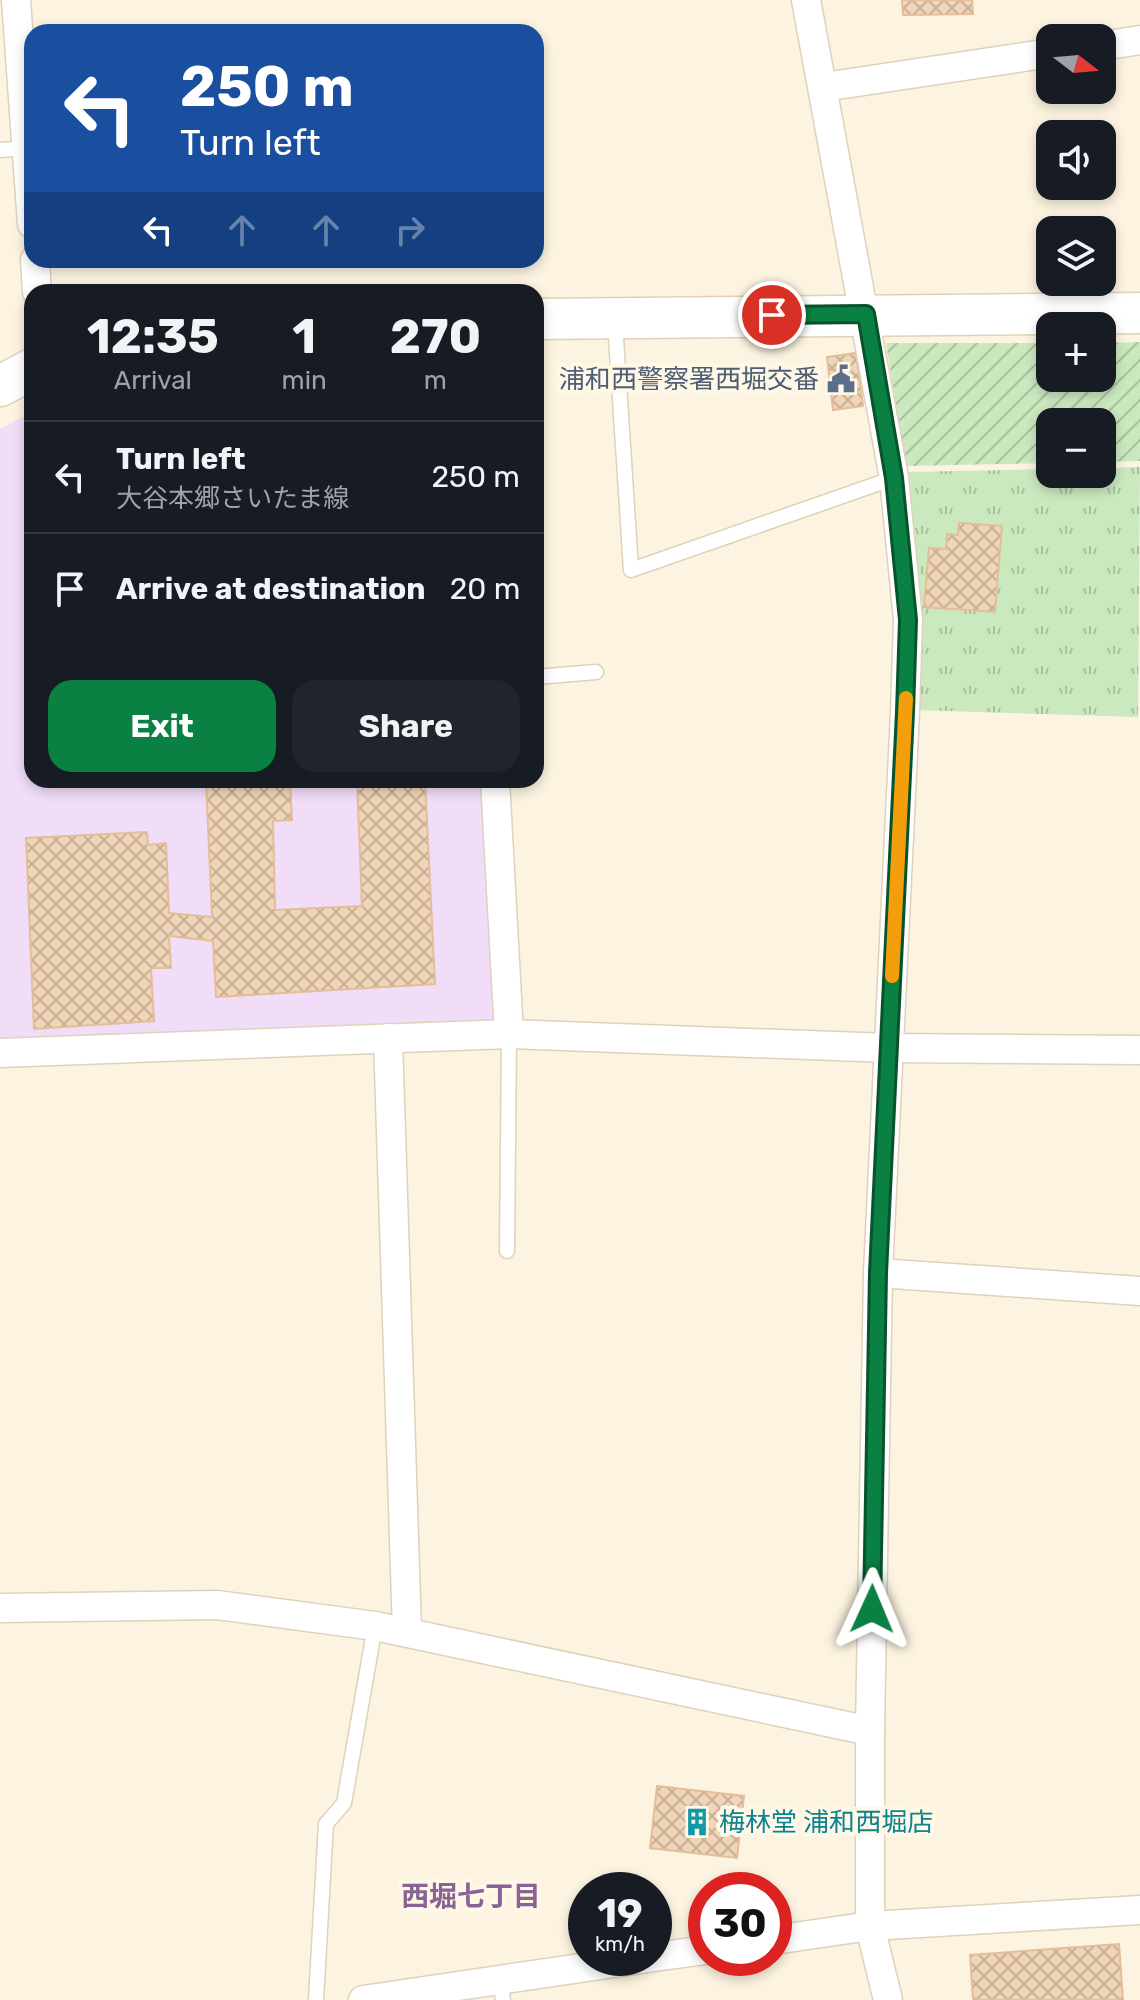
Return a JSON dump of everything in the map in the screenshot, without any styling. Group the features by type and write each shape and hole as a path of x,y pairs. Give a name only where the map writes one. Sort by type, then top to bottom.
{"main road":[{"path":"544,319 1140,313"},
{"path":"0,386 24,373"}],"street":[{"path":"16,0 13,149 24,192"},
{"path":"806,0 894,478 908,620 878,1273 870,1731 870,1926 888,2000"},
{"path":"1116,44 1140,40"},
{"path":"824,87 1036,55"},
{"path":"495,788 509,1034"},
{"path":"0,1053 509,1034 888,1048 1140,1050"},
{"path":"388,1038 407,1632"},
{"path":"878,1273 1140,1291"},
{"path":"0,1608 217,1605 375,1626 870,1731"},
{"path":"792,1937 870,1926 1140,1910"},
{"path":"378,1999 501,1990 568,1975"}],"lane":[{"path":"615,317 631,570 894,478"},
{"path":"544,676 596,672"},
{"path":"507,1251 509,1034"},
{"path":"316,2000 326,1824 344,1803 375,1626"}],"shaded area":[{"path":"24,416 24,788 485,788 499,1024 0,1046 0,429"}],"green space":[{"path":"1140,342 1140,461 1116,462 1116,408 1036,408 1036,463 906,466 886,343 1036,343 1036,392 1116,392 1116,343"},
{"path":"1140,467 1138,717 914,710 906,472 1036,469 1036,488 1116,488 1116,468"}],"building":[{"path":"902,0 972,0 973,14 903,15"},
{"path":"856,353 863,406 833,410 827,357"},
{"path":"959,523 1002,526 995,612 924,607 929,548 946,549 947,534 958,535"},
{"path":"206,788 290,788 292,820 273,821 275,910 362,906 357,788 425,788 435,984 216,997 213,941 169,936 171,968 151,968 154,1021 34,1029 26,838 147,832 148,845 166,843 169,913 212,917"},
{"name":"梅林堂 浦和西堀店","path":"657,1786 744,1796 737,1858 650,1848"},
{"path":"1119,1944 1123,2000 973,2000 970,1955"}],"slow traffic":[{"path":"892,976 906,698"}],"place":[{"name":"浦和西警察署西堀交番","path":"841,379"},
{"name":"梅林堂 浦和西堀店","path":"697,1822"}],"district":[{"name":"西堀七丁目","path":"471,1896"}],"route":[{"path":"772,315 866,314 894,478 908,620 878,1273 872,1609"}]}
